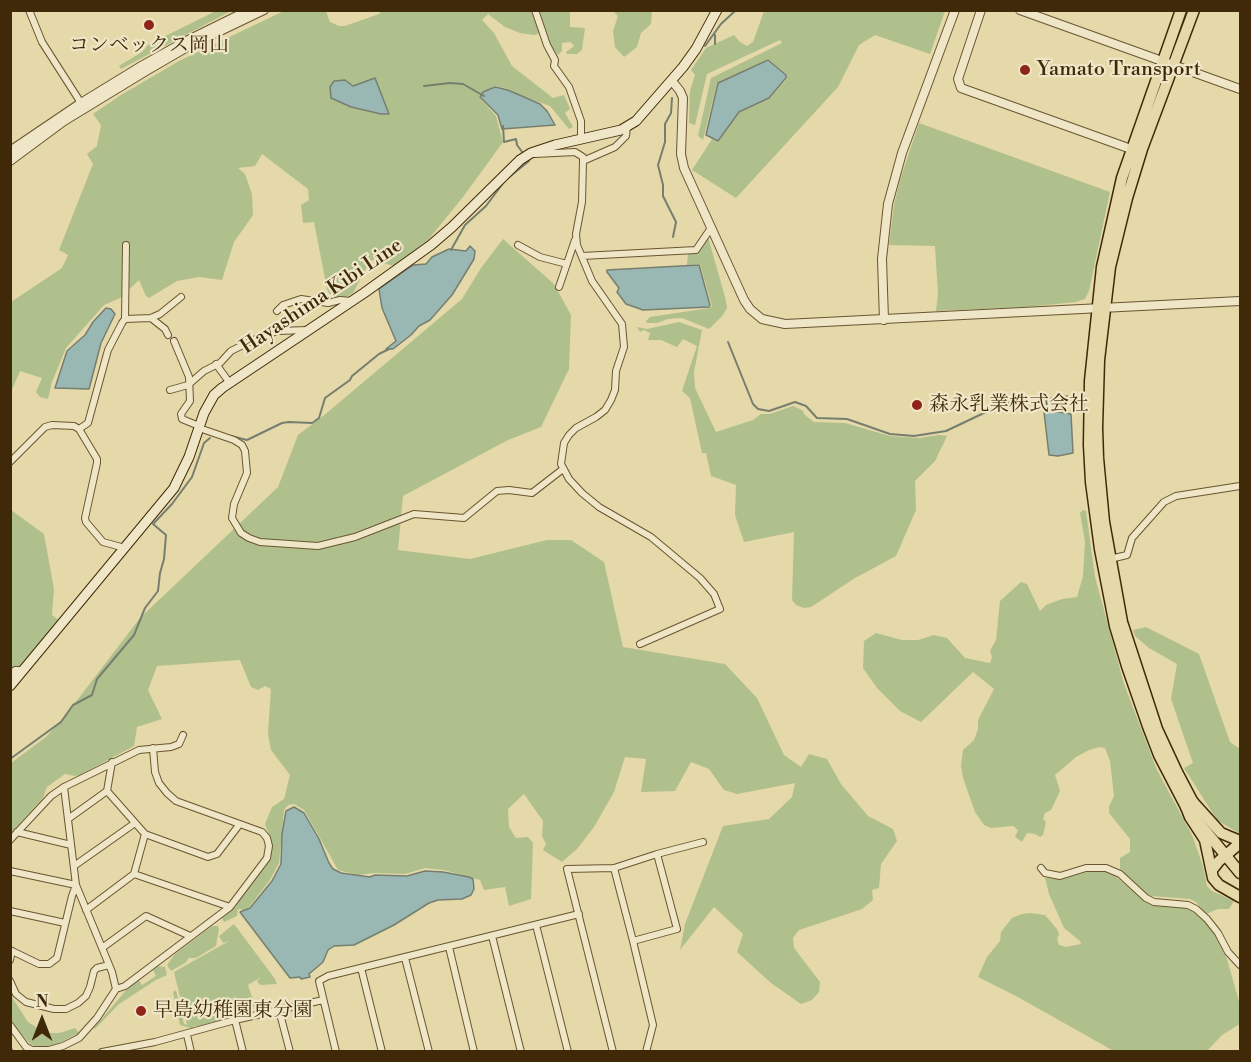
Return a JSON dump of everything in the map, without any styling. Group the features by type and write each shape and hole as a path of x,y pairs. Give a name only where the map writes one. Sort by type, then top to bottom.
{"main road":[{"name":"Hayashima Kibi Line","path":"10,686 174,488 184,471 209,403 229,382 352,301 442,236 510,168 531,153 612,133 644,114 696,49 717,10"},
{"path":"1181,10 1131,149 1105,249 1100,309 1090,381 1089,445 1100,549 1129,675 1159,755 1205,828 1240,873"},
{"path":"1194,10 1142,149 1127,198 1100,309 1098,458 1110,559 1122,622 1145,695 1189,804 1190,817 1205,840 1213,878 1219,885 1240,897"},
{"path":"1189,804 1221,833 1240,842 1212,870"}],"street":[{"path":"28,10 42,42 81,103"},
{"path":"10,151 81,103 186,41 249,10"},
{"path":"10,161 64,121 146,71 189,46 264,10"},
{"path":"536,10 547,45 555,60 554,66 569,87 581,121 581,139"},
{"path":"884,320 882,259 888,204 902,153 955,10"},
{"path":"981,10 958,80 961,88 1131,149"},
{"path":"1020,10 1240,89"},
{"path":"672,81 681,91 683,98 681,160 744,300 750,309 762,319 785,324 1240,301"},
{"path":"584,161 615,147 626,136 627,126"},
{"path":"531,153 575,152 583,157 584,161 582,202 576,237 559,287"},
{"path":"582,256 696,250 711,228"},
{"path":"576,237 592,281 622,324 625,340 611,400 605,410 569,435 562,452 563,469 569,479 590,500 616,518 651,537 700,578 714,594 720,609 640,644"},
{"path":"78,429 88,423 108,350 125,319 126,245"},
{"path":"518,245 540,257 567,264"},
{"path":"125,319 151,318 167,311 181,297"},
{"path":"277,311 283,305 301,299 328,303 340,300 352,301"},
{"path":"151,318 168,335"},
{"path":"170,390 188,385 204,370 238,347 267,334 287,329 309,330"},
{"path":"174,341 188,373 190,401 181,414 182,419 242,445 248,473 234,504 232,518 241,533 260,542 318,546 354,537 414,514 464,518 497,491 532,493 563,469"},
{"path":"216,364 229,382"},
{"path":"10,462 45,427 74,426 97,459 84,518 102,542 125,548"},
{"path":"1110,559 1127,555 1132,538 1164,502 1176,496 1240,486"},
{"path":"10,675 15,670 24,670"},
{"path":"10,840 51,796 64,787 139,750 179,744 183,735"},
{"path":"10,1024 26,1047 32,1050 65,1049 87,1030 117,990 230,907 267,858 269,852 267,838 262,832 176,801 167,793 159,783 155,772 153,748"},
{"path":"68,819 107,791 112,762"},
{"path":"64,787 76,885 117,990"},
{"path":"107,791 145,834 208,857 217,854 239,825"},
{"path":"74,866 135,823"},
{"path":"17,832 71,845"},
{"path":"86,909 134,874 145,834"},
{"path":"613,1052 567,869 614,868 703,842"},
{"path":"633,941 677,929 657,854"},
{"path":"614,868 653,1025 646,1052"},
{"path":"1041,868 1045,873 1060,876 1086,868 1106,868 1120,874 1146,898 1154,902 1178,902 1197,909 1218,933 1228,952 1240,965"},
{"path":"10,871 76,885"},
{"path":"134,874 230,907"},
{"path":"10,960 11,950 39,964 49,964 57,958 76,885"},
{"path":"10,911 65,923"},
{"path":"336,1052 319,981 328,976 579,914"},
{"path":"102,948 146,916 190,936"},
{"path":"536,925 568,1052"},
{"path":"492,936 521,1052"},
{"path":"449,947 474,1052"},
{"path":"405,958 429,1052"},
{"path":"10,981 16,994 26,1002 54,1009 66,1009 78,1004 86,996 94,971 109,965"},
{"path":"362,968 382,1052"},
{"path":"102,1052 187,1035 235,1020 323,1000"},
{"path":"279,1010 290,1052"},
{"path":"235,1020 243,1052"},
{"path":"187,1035 191,1052"}],"green space":[{"path":"216,11 231,11 121,69 119,66 142,52 149,44"},
{"path":"284,11 326,11 330,22 345,26 379,14 381,11 570,11 570,27 585,28 582,50 577,54 567,54 566,52 574,45 570,42 562,43 562,51 558,55 546,32 534,35 520,33 505,27 488,14 482,20 494,33 512,66 553,98 564,95 570,109 565,113 573,127 569,129 550,106 509,89 495,86 482,92 479,97 496,116 503,142 428,240 394,266 371,260 353,293 337,298 331,297 327,289 314,222 303,223 301,205 309,200 308,189 262,154 255,166 238,168 245,174 252,194 253,215 234,242 222,280 199,277 177,281 149,298 139,280 120,298 104,305 66,348 52,382 48,399 40,397 36,392 42,378 20,371 11,392 11,302 62,268 68,255 59,250 93,164 87,154 97,146 101,125 93,114 179,61"},
{"path":"613,11 652,11 651,24 641,33 637,47 624,57 615,47 613,31 618,16"},
{"path":"764,11 945,11 930,54 875,35 859,45 838,87 736,198 692,170 712,139 718,142 739,113 769,99 787,79 786,74 768,59 717,83 703,140 698,136 711,78 782,43 780,40 707,74 695,125 689,123 690,91 695,75 691,70 706,48 734,35 747,46 753,42"},
{"path":"919,123 1110,192 1089,291 1085,299 1027,307 936,311 938,294 935,246 889,245 900,180"},
{"path":"708,237 725,297 727,308 723,315 709,329 682,318 647,323 650,317 712,306 700,264 687,265 688,253"},
{"path":"503,239 554,284 571,315 569,369 541,427 508,440 403,496 398,550 470,559 547,540 571,540 604,562 623,647 725,664 757,698 784,755 801,767 809,754 827,759 841,784 868,816 893,829 897,841 881,864 879,888 872,890 873,900 862,909 799,930 793,938 794,948 820,982 819,992 812,1000 801,1004 771,983 737,952 743,934 714,907 680,950 685,924 723,826 769,819 792,797 795,783 737,794 724,790 709,769 691,762 675,791 641,792 646,759 625,757 614,792 594,827 577,849 562,862 543,850 546,844 542,836 543,821 524,794 508,809 509,827 516,838 528,837 533,843 531,899 509,906 505,887 484,890 480,880 444,870 425,868 405,874 358,875 338,870 304,810 294,804 288,805 284,810 279,863 270,880 249,907 244,910 238,909 237,916 224,922 222,918 237,906 235,904 271,858 271,841 265,824 272,807 284,799 290,775 271,750 268,734 271,689 265,686 258,690 251,687 240,660 157,666 148,690 162,719 137,727 134,746 80,775 65,774 47,787 43,798 11,833 11,763 46,737 69,711 140,618 278,487 298,435 462,299 481,268"},
{"path":"679,322 702,330 694,372 695,388 716,432 753,420 761,414 770,414 793,406 802,410 814,422 845,423 890,436 919,438 947,436 935,461 915,481 916,510 896,556 855,578 811,607 804,608 796,605 792,600 794,532 744,542 735,515 736,485 711,476 706,453 702,453 690,398 682,391 697,346 683,339 677,347 661,340 648,340 650,333 644,330 640,332 637,327 647,329"},
{"path":"11,510 44,534 54,589 52,615 60,621 20,667 13,668 11,671"},
{"path":"1083,510 1086,511 1095,577 1124,684 1157,770 1192,835 1203,866 1207,886 1212,891 1234,901 1229,909 1218,909 1206,914 1196,902 1190,899 1151,896 1140,890 1120,869 1120,858 1130,852 1130,839 1109,813 1109,806 1114,796 1110,761 1105,748 1089,750 1076,757 1055,775 1060,791 1051,810 1045,813 1043,819 1046,822 1043,835 1040,837 1027,833 1022,842 1015,837 1018,830 1013,826 991,828 984,825 975,812 963,778 961,766 963,750 974,740 978,720 994,689 973,672 921,722 900,711 877,688 863,668 864,641 876,633 902,640 918,640 934,635 947,638 965,658 990,663 992,657 990,651 996,640 1000,601 1021,582 1027,584 1040,611 1046,605 1062,599 1077,597 1083,576 1085,542 1080,513"},
{"path":"1146,627 1199,654 1230,742 1240,749 1240,834 1217,820 1184,768 1193,763 1171,699 1177,664 1149,648 1135,636 1133,630"},
{"path":"1094,870 1110,872 1145,901 1186,907 1205,920 1218,938 1227,959 1240,1005 1240,1024 1222,1035 1207,1051 1112,1051 978,977 987,957 1000,941 1001,932 1012,918 1022,914 1045,915 1057,929 1059,945 1066,947 1081,944 1064,928 1049,894 1045,878 1063,879"},
{"path":"234,924 277,984 260,985 257,981 261,977 248,985 255,1006 245,1008 227,1019 192,1026 195,1027 194,1029 180,1025 173,992 176,990 184,1024 187,1025 174,972 229,941 223,943 219,936"},
{"path":"212,926 218,926 219,929 216,946 196,958 189,958 171,971 167,965 175,954"},
{"path":"157,966 165,967 167,975 119,1004 94,1028 138,979 142,985 156,976 153,970"},
{"path":"10,994 28,1022 45,1033 59,1033 75,1028 79,1033 53,1046 31,1045 11,1022"}],"water":[{"path":"768,60 786,75 786,78 769,98 739,112 718,141 706,135 718,83"},
{"path":"375,78 389,114 351,107 331,98 330,87 334,81 345,80 353,86"},
{"path":"495,87 540,104 555,125 502,129 498,115 480,97 483,92"},
{"path":"470,246 475,251 474,259 452,295 430,320 419,326 393,349 386,349 396,341 382,308 379,289 413,265 426,264 432,257 449,249 466,251"},
{"path":"699,265 709,307 643,310 626,304 617,292 619,288 607,272 607,270"},
{"path":"106,308 111,309 115,314 101,343 89,389 55,388 67,351 85,335"},
{"path":"1046,410 1071,414 1073,453 1049,455 1044,412"},
{"path":"294,807 304,813 329,863 333,869 341,873 370,877 375,875 407,876 425,871 443,872 473,879 474,889 471,895 462,899 438,900 429,903 394,925 354,945 334,946 328,950 323,962 309,974 310,977 290,978 240,912 250,908 272,881 281,864 282,834 286,811"}],"waterway":[{"path":"705,46 721,24 736,10"},
{"path":"715,35 715,44"},
{"path":"424,86 463,84 484,96"},
{"path":"672,98 671,113 665,124 665,142 658,165 663,196 676,222 673,237"},
{"path":"503,126 504,142 516,139 523,153"},
{"path":"508,178 529,161"},
{"path":"451,250 465,225 486,206 504,182"},
{"path":"728,342 753,404 758,409 769,411 795,402 806,406 817,418 847,419 890,434 914,436 946,431 1005,403 1071,396"},
{"path":"231,436 247,440 282,423 312,423 319,418 325,398 350,380 379,354 389,349"},
{"path":"1046,398 1048,413"},
{"path":"10,759 61,722 73,705 92,695 97,679 134,635 145,608 158,591 164,559 166,535 153,524 172,504 192,477 204,443 210,438"},
{"path":"10,1047 14,1052"}],"place":[{"name":"コンベックス岡山","path":"149,25"},
{"name":"Yamato Transport","path":"1025,70"},
{"name":"森永乳業株式会社","path":"917,405"},
{"name":"早島幼稚園東分園","path":"141,1011"}]}
